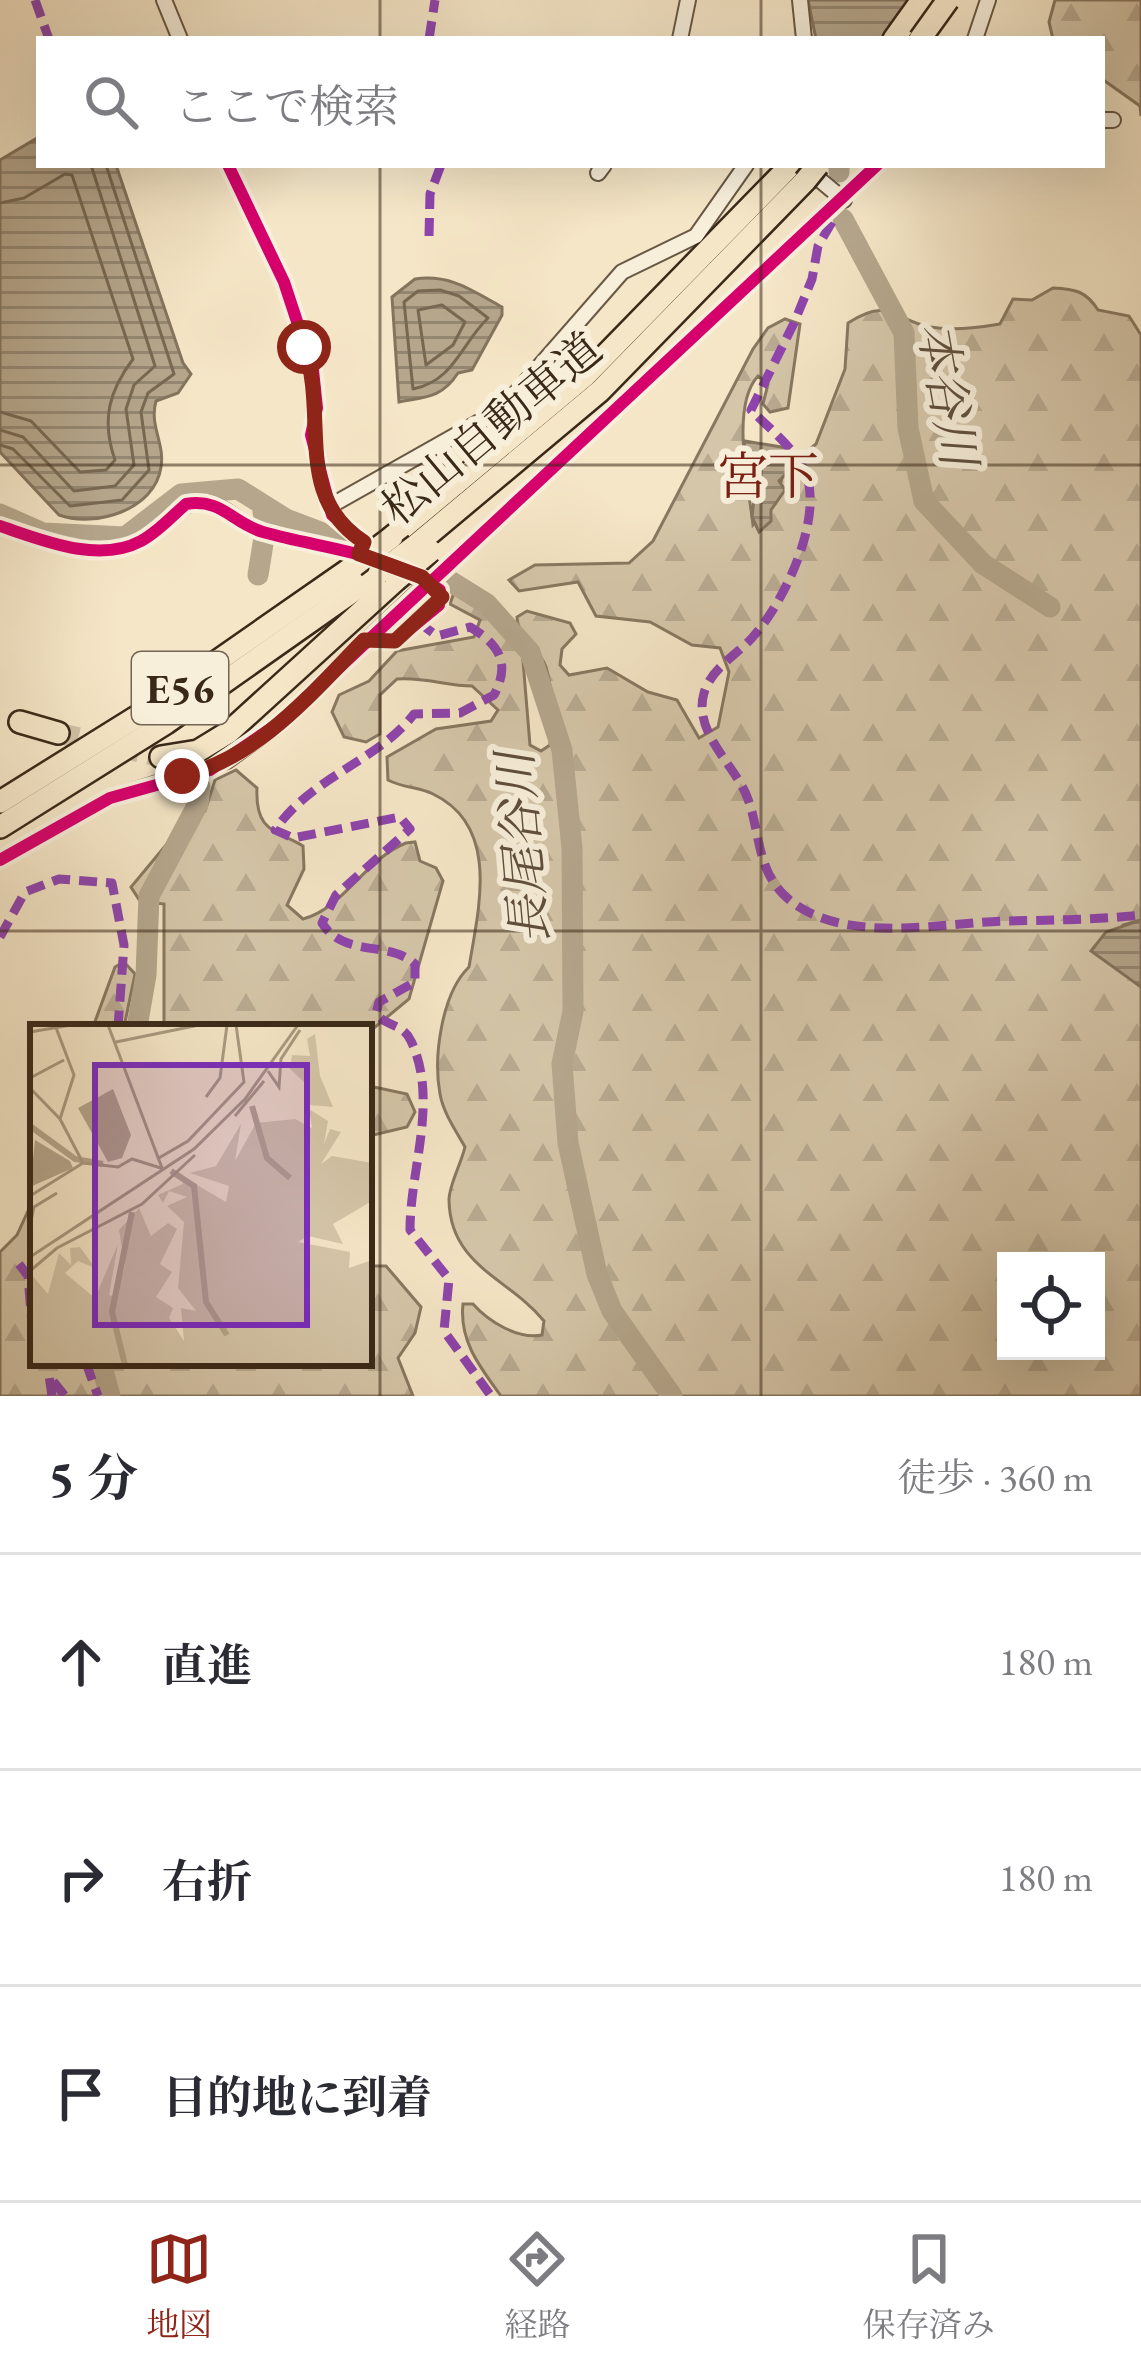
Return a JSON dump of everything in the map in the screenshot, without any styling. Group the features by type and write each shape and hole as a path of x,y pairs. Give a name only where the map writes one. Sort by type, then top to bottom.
{"highway":[{"path":"897,36 933,3"},
{"path":"926,36 933,3"},
{"name":"松山自動車道","path":"0,827 388,576 534,459 656,337 801,169"},
{"name":"松山自動車道","path":"7,797 143,713 359,554 392,537 585,376 801,169"},
{"path":"160,757 198,751 230,732 388,576"},
{"path":"20,722 58,734"}],"street":[{"path":"164,0 179,36"},
{"path":"681,36 688,0"},
{"path":"800,0 804,36"},
{"path":"976,36 988,0"},
{"path":"229,168 284,282 313,370 314,457 335,522 359,554"},
{"path":"332,505 502,409 622,272 696,236 744,168"},
{"path":"0,860 110,798 227,761 282,721 874,168"},
{"path":"801,169 844,200"},
{"path":"0,526 63,547 125,548 150,536 186,504 220,505 267,533 359,554 422,577 442,597 395,641 364,640"}],"green space":[{"path":"1055,0 1141,0 1141,116 1140,106 1105,81 1105,36 1052,36 1049,22"},
{"path":"1053,288 1074,290 1098,310 1129,316 1141,335 1141,920 1123,925 1103,956 1141,987 1141,1396 501,1396 468,1342 463,1304 473,1304 495,1323 523,1335 542,1335 544,1321 459,1241 449,1200 465,1147 444,1108 438,1079 446,1009 469,967 473,944 480,894 476,847 454,808 428,792 388,780 387,757 436,729 491,721 498,710 472,686 397,679 380,695 380,734 366,742 344,737 332,712 339,695 369,681 397,651 474,637 480,620 450,604 455,590 497,620 522,649 530,745 541,751 550,745 551,697 546,667 518,624 517,617 527,611 570,623 576,634 562,649 560,665 569,675 607,668 648,692 677,700 699,738 718,727 729,672 720,648 692,645 650,622 596,616 578,582 519,591 509,580 535,565 629,563 653,541 768,328 785,319 800,324 788,408 770,412 763,404 768,384 758,376 745,407 744,448 753,525 776,502 784,470 816,444 845,369 848,323 883,311 930,327 983,327 1000,324 1013,299 1032,300"},
{"path":"236,770 257,788 260,813 269,828 303,846 304,869 287,905 303,919 330,905 378,860 406,843 415,842 420,861 436,868 443,881 409,999 372,1030 372,1024 164,1024 164,904 140,901 131,887 181,827 205,811 215,780"},
{"path":"124,962 135,974 125,1024 94,1024 115,967"},
{"path":"372,1087 407,1094 415,1112 407,1127 372,1138"},
{"path":"30,1207 30,1366 372,1366 372,1266 386,1266 421,1307 415,1333 398,1358 413,1396 0,1396 0,1252 17,1235"}],"water":[{"path":"808,0 925,0 914,36 815,36"},
{"path":"36,139 36,168 117,168 183,363 191,374 178,393 156,401 154,418 162,458 156,482 136,505 106,517 59,515 0,452 0,160"},
{"path":"415,279 460,285 502,307 502,315 472,370 458,373 432,395 399,402 392,297"},
{"path":"745,441 787,448 797,462 779,481 785,490 771,510 771,521 759,532 752,517 754,498 745,489 750,485 748,466 741,460"},
{"path":"1141,920 1141,987 1091,951 1106,932"}],"waterway":[{"name":"本谷川","path":"843,219 904,333 908,428 924,501 983,564 1050,607"},
{"name":"長尾谷川","path":"0,514 43,533 125,537 181,494 238,489 286,519 450,581 487,604 530,652 562,750 572,848 573,1011 562,1064 568,1143 597,1274 612,1311 672,1396"},
{"path":"258,575 266,525 263,512"},
{"path":"138,1024 146,975 149,896 198,804 200,787"},
{"path":"102,1366 110,1396"}],"tunnel":[{"path":"58,733 161,757"}],"marked path":[{"path":"35,0 48,36"},
{"path":"429,36 435,0"},
{"path":"429,236 430,194 440,168"},
{"path":"832,222 818,246 812,279 794,323 751,410 805,471 810,490 805,536 776,605 751,639 712,677 702,707 708,733 750,804 767,871 783,894 805,910 859,926 1141,915"},
{"path":"418,622 437,636 470,627 488,640 502,664 494,695 460,713 414,714 382,744 307,796 275,830 293,838 400,817 410,829 336,895 322,923 342,941 393,952 415,964 415,982 379,1002 376,1013 408,1035 423,1087 410,1230 449,1279 444,1331 491,1396"},
{"path":"0,937 25,892 59,879 112,883 124,945 118,1024"},
{"path":"19,1264 28,1276 30,1300"},
{"path":"87,1366 98,1396"},
{"path":"52,1396 49,1376 65,1396"}],"cycle path":[{"path":"229,168 284,282 313,370 317,408 311,435 332,515 364,542 360,552"},
{"path":"0,860 110,798 210,770 282,721 874,168"},
{"path":"0,526 70,547 107,550 141,541 186,504 198,503 263,532 399,567 440,590 439,605 395,641 364,641"}],"district":[{"name":"宮下","path":"768,476"}],"route":[{"path":"182,776 210,770 251,745 364,640 395,641 439,605 442,597 422,577 359,554 364,542 335,522 314,457 311,435 317,391 304,347"}]}
